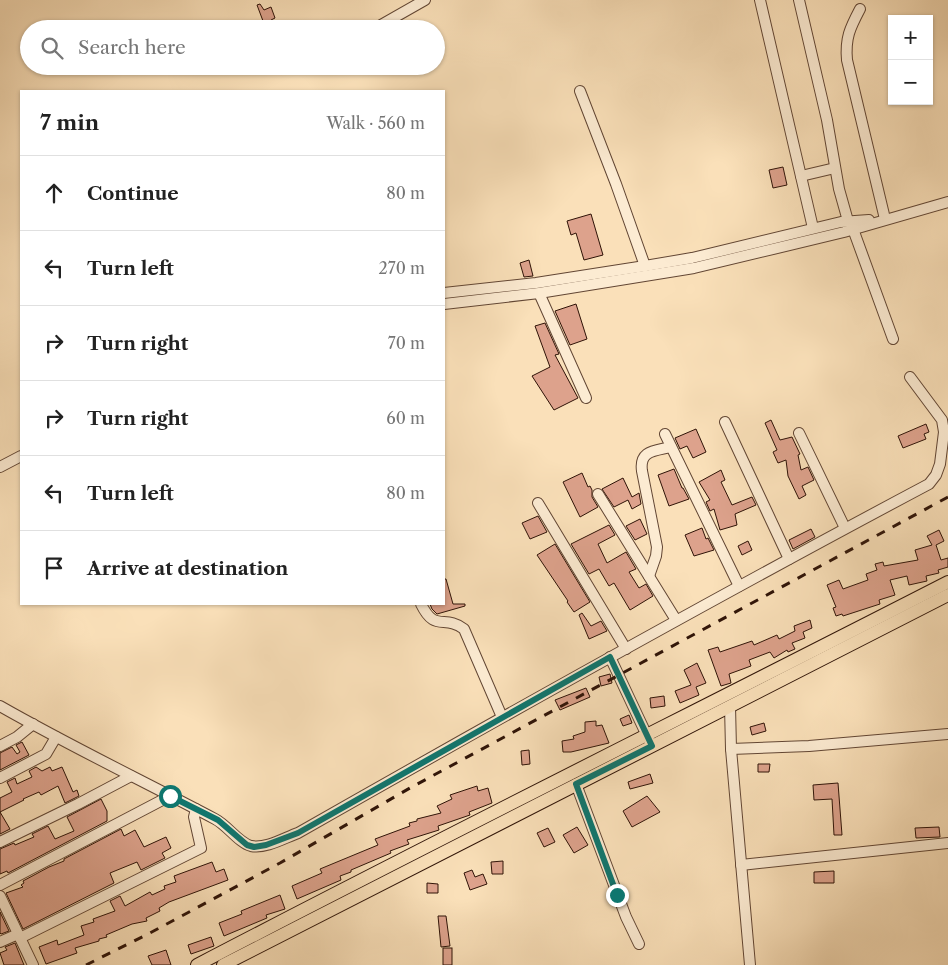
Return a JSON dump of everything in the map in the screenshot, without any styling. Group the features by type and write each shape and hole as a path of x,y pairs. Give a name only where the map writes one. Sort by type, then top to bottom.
{"main road":[{"path":"197,965 649,741 948,582"},
{"path":"223,965 576,784 649,741 730,706 948,595"}],"street":[{"path":"390,20 425,0"},
{"path":"760,0 812,228"},
{"path":"799,0 827,120 835,168 851,225 893,339"},
{"path":"860,8 849,29 846,44 847,60 885,219"},
{"path":"580,91 616,184 644,266"},
{"path":"801,176 835,168"},
{"path":"445,304 540,293 694,268 851,225 885,219 948,202"},
{"path":"445,293 536,283 692,258 812,228 851,225"},
{"path":"540,293 586,398"},
{"path":"0,706 56,737 218,820 247,845 254,847 266,845 298,833 676,620 928,484 936,475 940,464 944,432 942,420 910,377"},
{"path":"725,422 789,559"},
{"path":"799,433 845,528"},
{"path":"665,434 739,586"},
{"path":"649,576 657,547 641,459 648,453 671,447"},
{"path":"0,467 20,457"},
{"path":"598,494 676,620"},
{"path":"538,503 626,649"},
{"path":"422,605 430,619 453,623 464,629 502,717"},
{"path":"610,657 649,741"},
{"path":"730,706 731,750 750,965"},
{"path":"0,746 17,737 33,724"},
{"path":"731,750 809,746 948,734"},
{"path":"0,778 46,754 56,737"},
{"path":"0,842 131,776"},
{"path":"576,784 626,918 639,944"},
{"path":"0,885 170,796"},
{"path":"0,942 19,936 201,848 194,818 196,809"},
{"path":"741,865 948,843"},
{"path":"0,896 33,965"}],"building":[{"path":"260,4 264,10 271,7 275,18 263,20 257,5"},
{"path":"783,167 787,185 773,188 769,170"},
{"path":"591,214 603,255 584,260 576,233 571,235 567,221"},
{"path":"529,260 533,276 524,277 520,263"},
{"path":"576,304 587,339 570,345 555,311"},
{"path":"545,323 559,354 555,355 578,398 554,410 532,376 550,367 535,326"},
{"path":"771,420 780,440 792,437 800,454 798,455 801,470 808,467 814,480 802,486 806,495 799,499 788,476 786,460 778,463 773,452 777,450 765,423"},
{"path":"926,424 929,432 924,434 926,439 903,448 898,436"},
{"path":"696,429 706,452 693,458 687,446 680,449 675,438"},
{"path":"674,469 689,499 669,506 658,475"},
{"path":"721,470 725,480 721,482 732,505 752,497 756,505 735,514 737,525 720,530 714,509 710,511 706,502 710,500 699,482"},
{"path":"582,473 588,487 590,486 592,490 592,497 598,507 580,517 563,482"},
{"path":"623,478 632,497 639,493 641,504 632,509 628,500 614,507 602,489"},
{"path":"538,516 547,532 530,539 522,523"},
{"path":"640,519 647,534 635,540 626,526"},
{"path":"609,525 615,535 598,544 607,563 626,552 636,569 629,572 639,588 646,584 653,596 630,610 614,583 609,586 599,569 589,574 571,544"},
{"path":"702,528 706,539 708,538 714,550 694,556 685,535"},
{"path":"811,529 815,537 793,549 789,540"},
{"path":"939,530 944,541 936,545 941,560 948,558 948,567 938,570 939,573 926,576 927,581 909,585 907,576 890,580 895,595 879,600 880,604 843,616 842,614 836,616 833,608 836,607 827,585 839,580 843,589 868,580 866,574 877,570 875,564 883,562 884,566 918,560 915,550 932,545 927,536"},
{"path":"748,541 752,550 742,555 738,546"},
{"path":"555,544 590,602 574,612 537,555"},
{"path":"445,579 453,604 465,604 465,606 437,614 430,605 445,605"},
{"path":"582,613 591,626 601,621 607,631 589,639 579,615"},
{"path":"810,620 812,628 803,632 805,638 792,643 795,649 788,652 787,650 774,658 770,652 749,660 751,666 729,674 731,683 721,686 708,650 718,647 720,652 752,641 754,645 777,635 779,639 795,631 794,626"},
{"path":"697,663 706,683 696,687 699,695 680,703 675,691 691,685 684,670"},
{"path":"610,674 612,683 601,686 599,677"},
{"path":"586,688 590,697 560,710 555,700"},
{"path":"664,696 665,706 651,708 650,698"},
{"path":"629,715 632,723 623,726 620,719"},
{"path":"596,721 596,726 602,725 609,743 571,752 563,752 562,741 574,739 573,736 585,732 585,722"},
{"path":"764,723 766,731 752,735 750,727"},
{"path":"22,742 29,755 0,770 0,753 12,747 17,754 20,752 16,745"},
{"path":"529,750 530,764 522,765 521,751"},
{"path":"758,764 770,764 769,772 758,772"},
{"path":"36,767 42,771 50,767 52,771 62,767 73,792 77,790 79,796 65,803 58,786 41,795 39,792 23,799 0,812 0,798 12,792 7,782 15,778 17,784 32,777 29,771"},
{"path":"650,774 653,783 630,789 628,782"},
{"path":"838,783 842,835 834,835 832,799 814,800 813,785"},
{"path":"477,786 478,791 488,788 492,803 469,812 470,815 438,826 439,830 407,840 409,844 351,870 351,872 340,876 341,880 297,899 292,886 322,873 320,869 378,845 375,839 410,826 409,823 417,821 417,819 441,813 437,806 452,799 450,795"},
{"path":"647,796 660,812 632,827 623,811"},
{"path":"101,799 107,811 107,821 8,873 7,871 0,874 0,849 34,837 32,834 48,826 55,839 74,831 67,817"},
{"path":"0,812 10,829 0,834"},
{"path":"577,827 588,845 574,853 563,835"},
{"path":"939,827 940,837 916,838 915,828"},
{"path":"548,828 555,842 544,847 537,833"},
{"path":"121,829 124,836 135,830 144,847 166,837 171,848 162,853 165,858 141,870 137,862 110,873 114,883 23,929 6,893 23,887 21,885 24,883 23,881 64,861 64,859"},
{"path":"503,861 503,874 492,874 491,862"},
{"path":"212,862 216,872 224,869 228,880 169,902 159,908 160,911 146,918 147,921 132,924 106,935 107,937 99,939 99,941 75,948 77,953 46,964 39,947 57,940 58,945 84,935 81,926 94,922 93,919 115,911 110,901 120,896 125,906 150,892 152,895 165,889 164,886 176,882 174,876"},
{"path":"472,870 475,877 483,874 487,884 470,890 464,873"},
{"path":"834,871 834,883 814,883 814,872"},
{"path":"427,883 438,884 438,893 427,893"},
{"path":"280,895 285,909 266,915 267,918 224,936 219,923 242,914 241,911"},
{"path":"0,912 9,931 1,934 0,933"},
{"path":"438,916 446,916 450,946 441,947"},
{"path":"211,937 214,946 191,954 188,945"},
{"path":"15,943 24,965 4,965 0,953 7,950 5,947"},
{"path":"443,948 452,948 452,965 443,965"},
{"path":"166,950 171,965 152,965 148,956"}],"railway":[{"path":"86,965 280,863 410,788 948,497"}],"route":[{"path":"170,796 218,820 247,845 254,847 266,845 298,833 610,657 652,746 576,784 617,895"}]}
